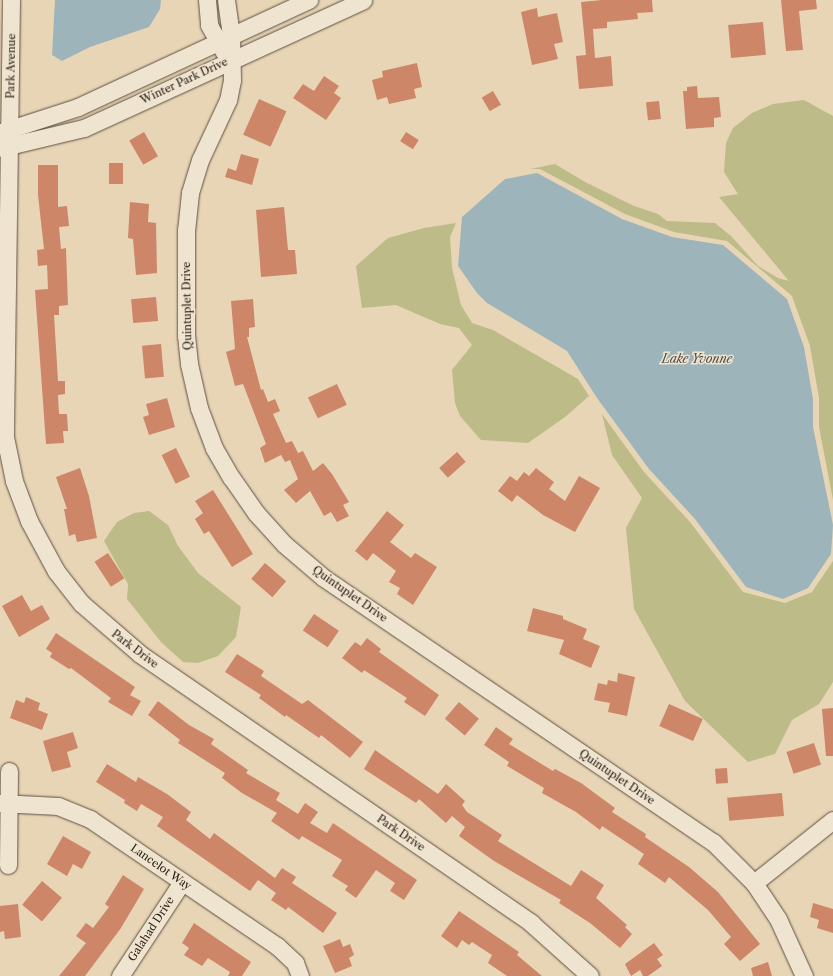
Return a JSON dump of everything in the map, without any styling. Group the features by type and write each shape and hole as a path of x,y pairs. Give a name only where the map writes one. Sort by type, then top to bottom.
{"street":[{"name":"Park Avenue","path":"5,139 11,0"},
{"name":"Quintuplet Drive","path":"207,0 209,25 224,39 230,60 232,80 228,100 200,160 190,193 186,229 186,335 189,364 200,408 214,448 231,477 256,513 284,544 324,578 713,842 754,883 778,919 804,976"},
{"path":"224,39 226,0"},
{"name":"Winter Park Drive","path":"5,139 78,107 308,0"},
{"name":"Winter Park Drive","path":"5,139 84,128 363,0"},
{"name":"Park Drive","path":"5,139 5,437 14,481 29,521 56,571 81,603 140,654 531,923 590,976"},
{"path":"8,865 4,803 9,771"},
{"name":"Lancelot Way","path":"4,803 58,806 90,819 277,946 294,964 300,976"},
{"path":"754,883 833,820"},
{"name":"Galahad Drive","path":"120,976 182,882"}],"shaded area":[{"path":"804,100 833,116 833,500 819,427 819,398 810,346 792,296 727,241 674,232 625,214 540,169 530,169 555,164 585,182 634,206 658,214 667,221 715,223 732,237 758,266 778,278 789,281 719,197 738,194 724,172 726,143 733,128 752,113 773,104"},
{"path":"456,223 450,237 452,268 461,305 472,323 493,330 578,379 589,396 565,417 528,443 481,440 460,416 455,403 452,370 472,345 459,328 440,324 396,305 362,308 356,266 388,238 424,228"},
{"path":"602,414 644,472 690,522 743,592 785,603 812,592 833,561 833,682 819,704 792,720 775,754 748,762 685,701 634,609 626,528 642,498 612,455"},
{"path":"149,511 168,525 178,546 198,573 241,607 236,637 218,656 198,663 183,662 161,642 127,599 128,584 104,541 117,522 134,513"}],"water":[{"path":"55,0 161,0 160,9 149,27 90,47 62,61 52,55"},
{"name":"Lake Yvonne","path":"537,173 622,219 672,237 723,245 787,299 804,347 813,399 813,427 833,525 831,554 808,588 783,599 746,587 695,519 649,469 597,398 567,351 487,303 477,293 458,266 462,217 505,179"}],"building":[{"path":"602,0 652,0 653,12 637,13 638,19 607,22 607,28 593,29 595,58 611,56 613,86 579,89 576,56 586,55 581,2"},
{"path":"781,0 816,0 817,9 799,11 803,50 786,51"},
{"path":"537,8 538,17 557,13 563,42 554,44 558,59 532,65 521,12"},
{"path":"763,22 766,55 731,58 728,25"},
{"path":"417,63 422,87 414,89 416,98 389,104 387,97 377,100 372,80 383,77 382,71"},
{"path":"324,76 339,86 334,93 341,98 326,120 293,98 303,84 314,91"},
{"path":"697,86 698,98 719,97 721,117 714,118 714,127 686,129 683,91 687,91 687,87"},
{"path":"493,91 501,105 490,111 482,98"},
{"path":"259,99 286,111 271,147 243,135"},
{"path":"659,101 661,119 648,120 646,102"},
{"path":"144,132 158,156 143,165 129,140"},
{"path":"406,132 419,140 413,149 400,141"},
{"path":"241,154 259,159 252,185 225,177 228,168 236,171"},
{"path":"109,163 123,163 123,184 109,184"},
{"path":"38,165 58,165 58,207 67,206 69,226 59,227 61,249 66,248 68,305 59,306 59,315 54,315 58,381 65,381 65,394 58,395 59,414 67,414 68,431 63,431 64,443 46,444 35,290 48,289 47,265 38,266 37,250 44,249 38,195"},
{"path":"130,202 149,204 148,222 156,223 157,273 136,275 133,239 128,238"},
{"path":"284,207 288,250 295,250 297,274 261,277 256,210"},
{"path":"156,297 158,321 133,323 131,299"},
{"path":"253,299 255,327 249,328 249,337 247,337 261,390 263,389 268,402 275,399 280,411 273,414 286,443 292,441 298,453 303,451 313,471 323,463 332,474 349,502 343,505 349,516 337,522 331,512 324,516 310,491 296,503 284,490 298,479 290,460 285,462 281,455 265,463 260,448 266,444 243,384 235,386 226,352 235,349 231,301"},
{"path":"161,344 164,377 145,379 142,346"},
{"path":"337,384 347,405 318,418 308,398"},
{"path":"167,398 175,427 149,435 143,417 149,415 146,404"},
{"path":"176,448 190,477 176,484 162,455"},
{"path":"457,452 466,462 448,478 439,468"},
{"path":"80,468 89,496 97,538 77,542 75,534 69,536 64,509 67,509 56,477"},
{"path":"536,468 554,482 549,489 565,501 579,476 600,488 575,532 543,515 517,495 512,502 498,491 510,476 517,481 524,472 529,476"},
{"path":"213,490 253,554 232,567 209,531 204,534 195,519 203,513 195,501"},
{"path":"387,511 404,525 390,542 411,558 415,553 437,567 413,605 397,594 400,588 389,582 396,571 373,553 367,561 355,551"},
{"path":"108,553 124,578 111,587 95,562"},
{"path":"265,563 286,581 272,597 251,579"},
{"path":"22,595 31,611 42,605 50,619 19,637 2,606"},
{"path":"533,608 563,616 563,619 587,629 583,639 600,646 591,668 559,654 564,640 527,631"},
{"path":"314,614 339,631 328,647 303,631"},
{"path":"56,633 135,687 130,695 141,701 132,716 108,702 111,698 71,668 69,669 50,657 52,653 46,649"},
{"path":"367,638 381,649 379,652 439,695 425,716 404,702 407,698 364,670 362,673 342,658 355,642 361,646"},
{"path":"237,654 264,671 261,676 302,704 308,700 363,742 350,758 321,735 319,738 286,715 285,717 259,698 261,695 225,672"},
{"path":"618,673 635,677 627,716 608,712 610,703 594,700 598,683 607,685 608,680 617,682"},
{"path":"26,697 40,703 38,710 48,714 42,730 10,718 16,700 24,703"},
{"path":"158,701 189,725 214,739 211,744 248,770 246,773 280,793 276,800 298,814 305,803 318,812 310,823 327,833 333,823 417,880 404,900 390,891 395,883 376,870 356,898 345,890 348,886 332,876 342,860 302,836 299,840 271,821 277,813 242,793 222,778 225,773 178,743 180,740 148,715"},
{"path":"459,702 479,719 465,736 445,719"},
{"path":"669,704 703,719 693,741 659,726"},
{"path":"833,708 833,756 826,756 822,709"},
{"path":"496,727 513,739 509,744 553,771 555,769 581,783 615,808 612,812 646,834 645,837 689,867 718,892 760,944 740,961 724,944 731,937 708,910 669,877 665,883 638,864 644,854 602,826 600,830 576,812 542,793 544,788 507,766 509,762 484,745"},
{"path":"73,732 78,748 67,752 71,767 52,772 43,741"},
{"path":"814,743 821,765 794,774 786,752"},
{"path":"375,750 438,794 446,784 465,801 462,805 467,812 502,835 498,841 571,886 581,870 604,885 596,898 627,925 625,927 632,934 620,948 590,923 559,903 561,900 494,861 459,836 465,827 452,816 446,823 419,799 416,803 364,769"},
{"path":"107,764 136,782 138,777 167,794 191,812 186,820 210,839 214,833 275,878 282,868 296,877 292,883 337,913 323,933 288,907 286,910 271,900 276,893 258,880 250,891 157,826 163,817 141,804 137,811 124,803 125,800 96,782"},
{"path":"727,768 728,783 716,784 715,769"},
{"path":"782,793 784,816 729,821 727,798"},
{"path":"63,836 91,852 82,869 73,864 67,876 47,864"},
{"path":"123,875 144,889 121,928 85,976 59,976 86,943 76,936 86,923 93,928 109,907 105,904"},
{"path":"42,881 62,898 42,921 22,905"},
{"path":"813,903 833,909 833,933 817,928 819,920 810,917"},
{"path":"18,904 21,937 5,939 4,931 0,932 0,906"},
{"path":"459,911 519,952 517,955 542,976 507,976 488,963 492,955 472,942 469,945 462,940 457,948 441,936"},
{"path":"194,923 251,962 242,976 228,976 230,972 208,958 202,966 184,955 189,948 182,943"},
{"path":"340,939 343,947 350,944 354,955 349,958 352,966 335,973 323,946"},
{"path":"654,943 663,955 657,959 662,966 648,976 643,976 640,970 631,976 625,964"},
{"path":"768,962 772,976 753,976 751,968"}]}
